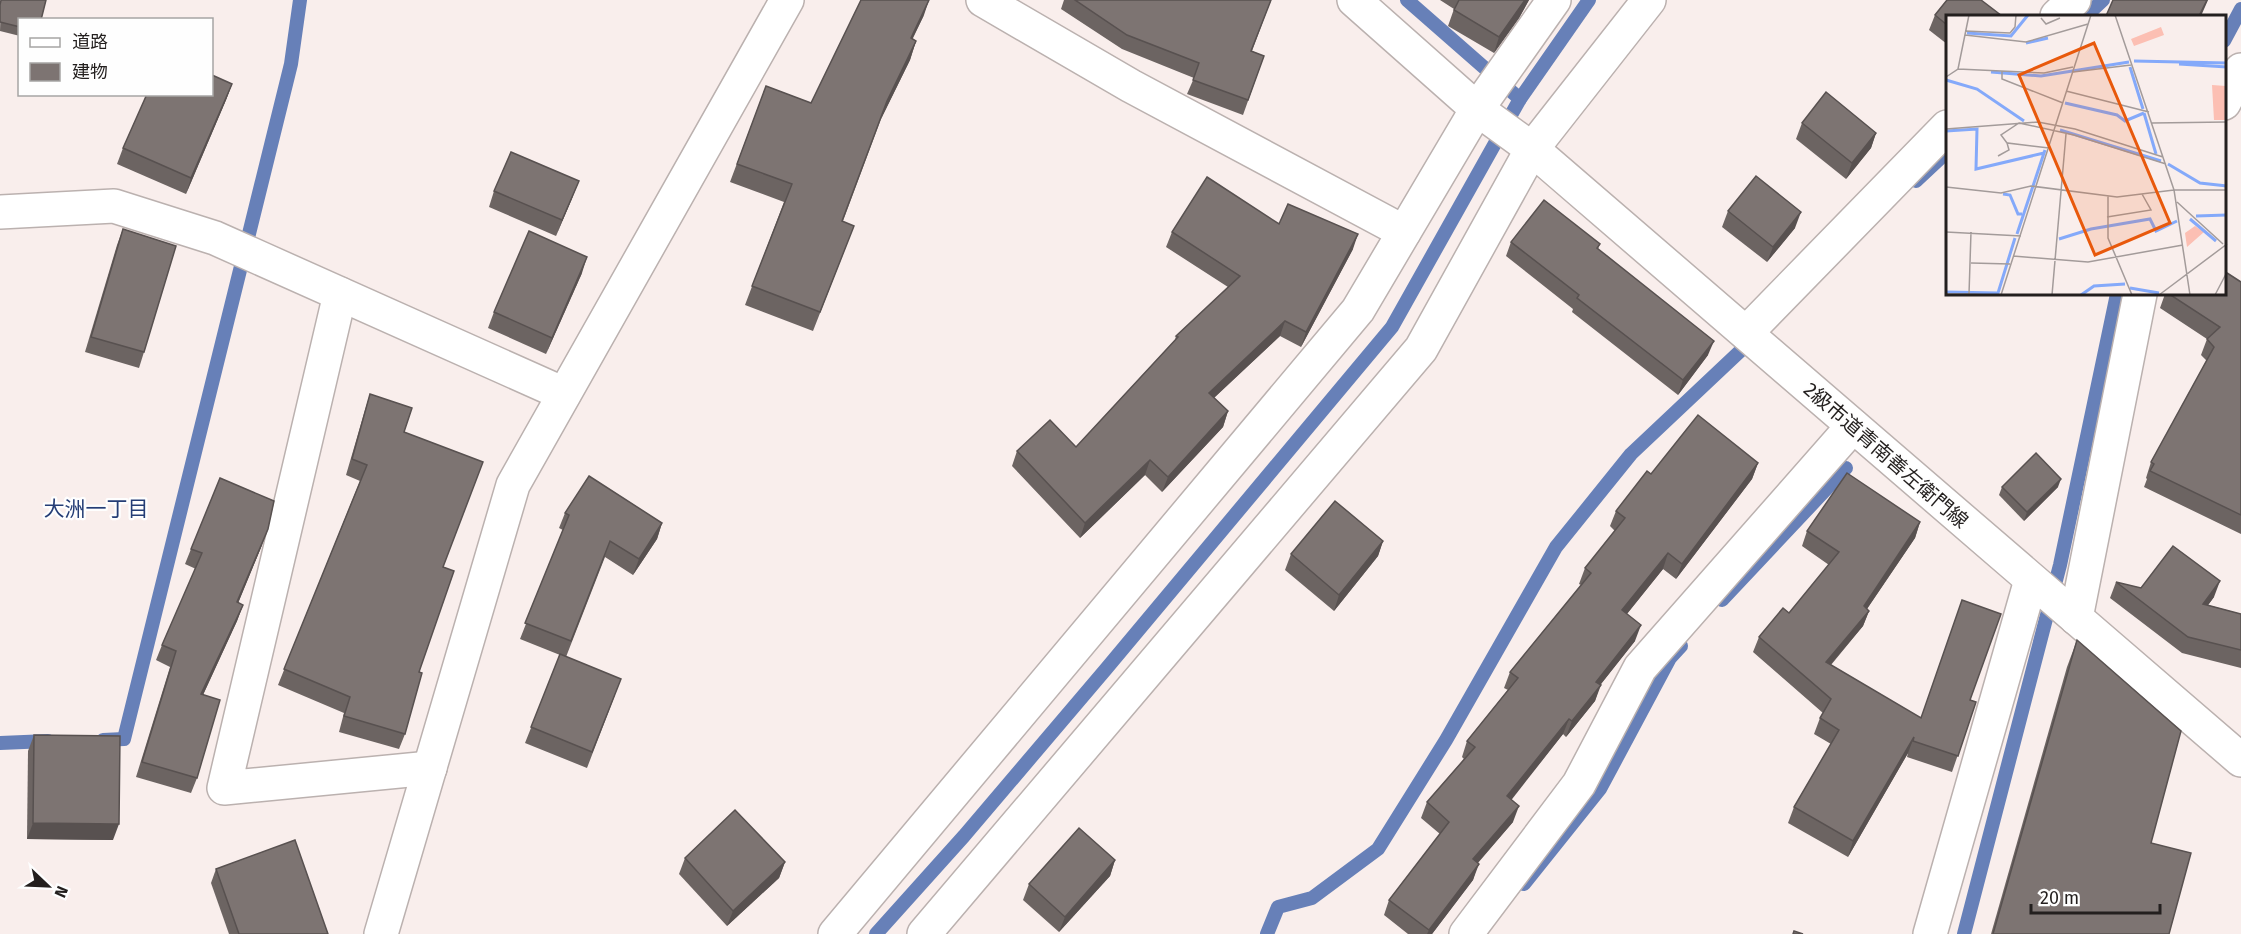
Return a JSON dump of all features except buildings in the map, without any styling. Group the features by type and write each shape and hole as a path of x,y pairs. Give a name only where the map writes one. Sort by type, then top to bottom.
{"street":[{"path":"381,934 513,485 787,0"},
{"path":"983,0 1131,86 1404,232"},
{"path":"1354,0 1478,110"},
{"path":"835,934 1358,310 1478,110 1554,0"},
{"path":"924,934 1422,349 1529,147 1649,0"},
{"path":"2058,15 2074,0"},
{"path":"2226,99 2241,70"},
{"name":"2級市道青南善左衛門線","path":"1478,110 1529,147 2241,760"},
{"path":"1746,333 1946,128"},
{"path":"0,212 114,206 215,238 564,394"},
{"path":"340,294 224,788 430,768"},
{"path":"2076,618 2140,296"},
{"path":"1466,934 1579,784 1640,668 1854,426"},
{"path":"1930,934 2031,580"}],"waterway":[{"path":"103,740 124,739 291,64 300,0"},
{"path":"1407,0 1520,99"},
{"path":"876,934 964,836 1106,669 1392,327 1520,99 1589,0"},
{"path":"2087,15 2103,0"},
{"path":"2226,37 2241,9"},
{"path":"1916,181 1946,153"},
{"path":"1964,934 2060,565 2117,296"},
{"path":"1267,934 1278,907 1312,898 1378,849 1446,740 1556,547 1631,454 1753,339"},
{"path":"1722,600 1846,468"},
{"path":"1524,884 1600,789 1670,658 1681,646"},
{"path":"0,743 48,741"}],"district":[{"name":"大洲一丁目","path":"96,509"}]}
